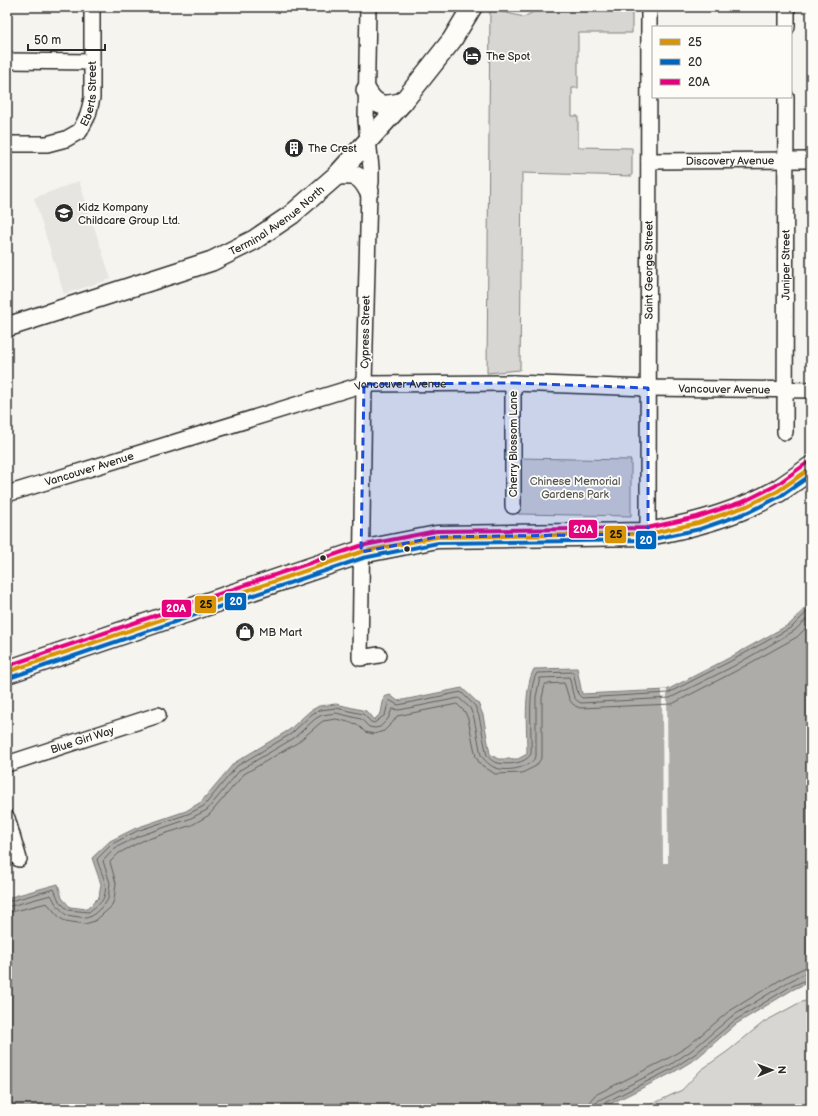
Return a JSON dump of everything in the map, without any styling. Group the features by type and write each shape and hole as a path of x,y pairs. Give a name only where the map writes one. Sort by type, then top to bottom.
{"highway":[{"path":"7,672 361,552 437,537 648,534 707,521 743,508 778,490 811,468"}],"main road":[{"name":"Terminal Avenue North","path":"7,327 212,261 254,240 284,220 337,176 403,102 452,40 472,7"},
{"path":"366,90 377,105 390,105 403,102"},
{"path":"337,176 350,174 358,176 369,191"}],"street":[{"name":"Eberts Street","path":"7,144 46,144 66,139 80,131 88,115 92,98 92,7"},
{"name":"Cypress Street","path":"368,7 366,120 371,182 369,191 364,384 360,658 379,655"},
{"name":"Saint George Street","path":"648,534 649,7"},
{"path":"786,7 786,26"},
{"path":"7,61 92,62"},
{"name":"Juniper Street","path":"785,432 786,98"},
{"name":"Discovery Avenue","path":"649,161 811,160"},
{"name":"Vancouver Avenue","path":"7,494 364,384 513,383 648,388 811,390"},
{"name":"Cherry Blossom Lane","path":"513,383 513,506"},
{"name":"Blue Girl Way","path":"7,764 158,716"},
{"path":"7,818 19,858"}],"highlighted area":[{"path":"513,383 648,388 648,534 437,537 361,552 364,384"}],"shaded area":[{"path":"79,181 111,279 64,294 34,198"}],"green space":[{"path":"542,7 632,7 632,33 578,33 578,88 572,88 572,116 578,116 578,147 632,148 632,176 522,173 520,370 487,373 490,9 524,17"},
{"name":"Chinese Memorial Gardens Park","path":"519,458 631,460 631,516 518,514"},
{"path":"811,999 811,1109 642,1109 682,1090 701,1070 728,1051 764,1022 799,1003"}],"water":[{"path":"811,602 811,981 792,990 736,1024 697,1058 674,1072 600,1109 7,1109 7,898 58,884 62,898 70,907 87,909 99,897 101,884 92,858 110,841 136,828 186,811 201,802 234,763 289,730 310,711 319,706 336,704 366,711 374,720 381,713 384,697 390,695 398,701 462,688 478,703 483,715 490,754 498,759 518,759 527,754 527,699 528,688 534,669 577,668 582,694 667,690 790,624"}],"pier":[{"path":"662,690 667,690 668,863 663,863"}],"transit line":[{"name":"20A","path":"7,666 360,546 436,531 647,528 697,517 745,501 775,486 807,463"},
{"name":"25","path":"7,672 361,552 437,537 648,534 698,523 747,506 778,491 811,468"},
{"name":"20","path":"9,678 363,558 438,543 649,540 700,529 749,512 781,496 811,475"}],"place":[{"name":"The Spot","path":"472,56"},
{"name":"The Crest","path":"294,148"},
{"name":"Kidz Kompany Childcare Group Ltd.","path":"64,213"},
{"name":"MB Mart","path":"245,632"}]}
